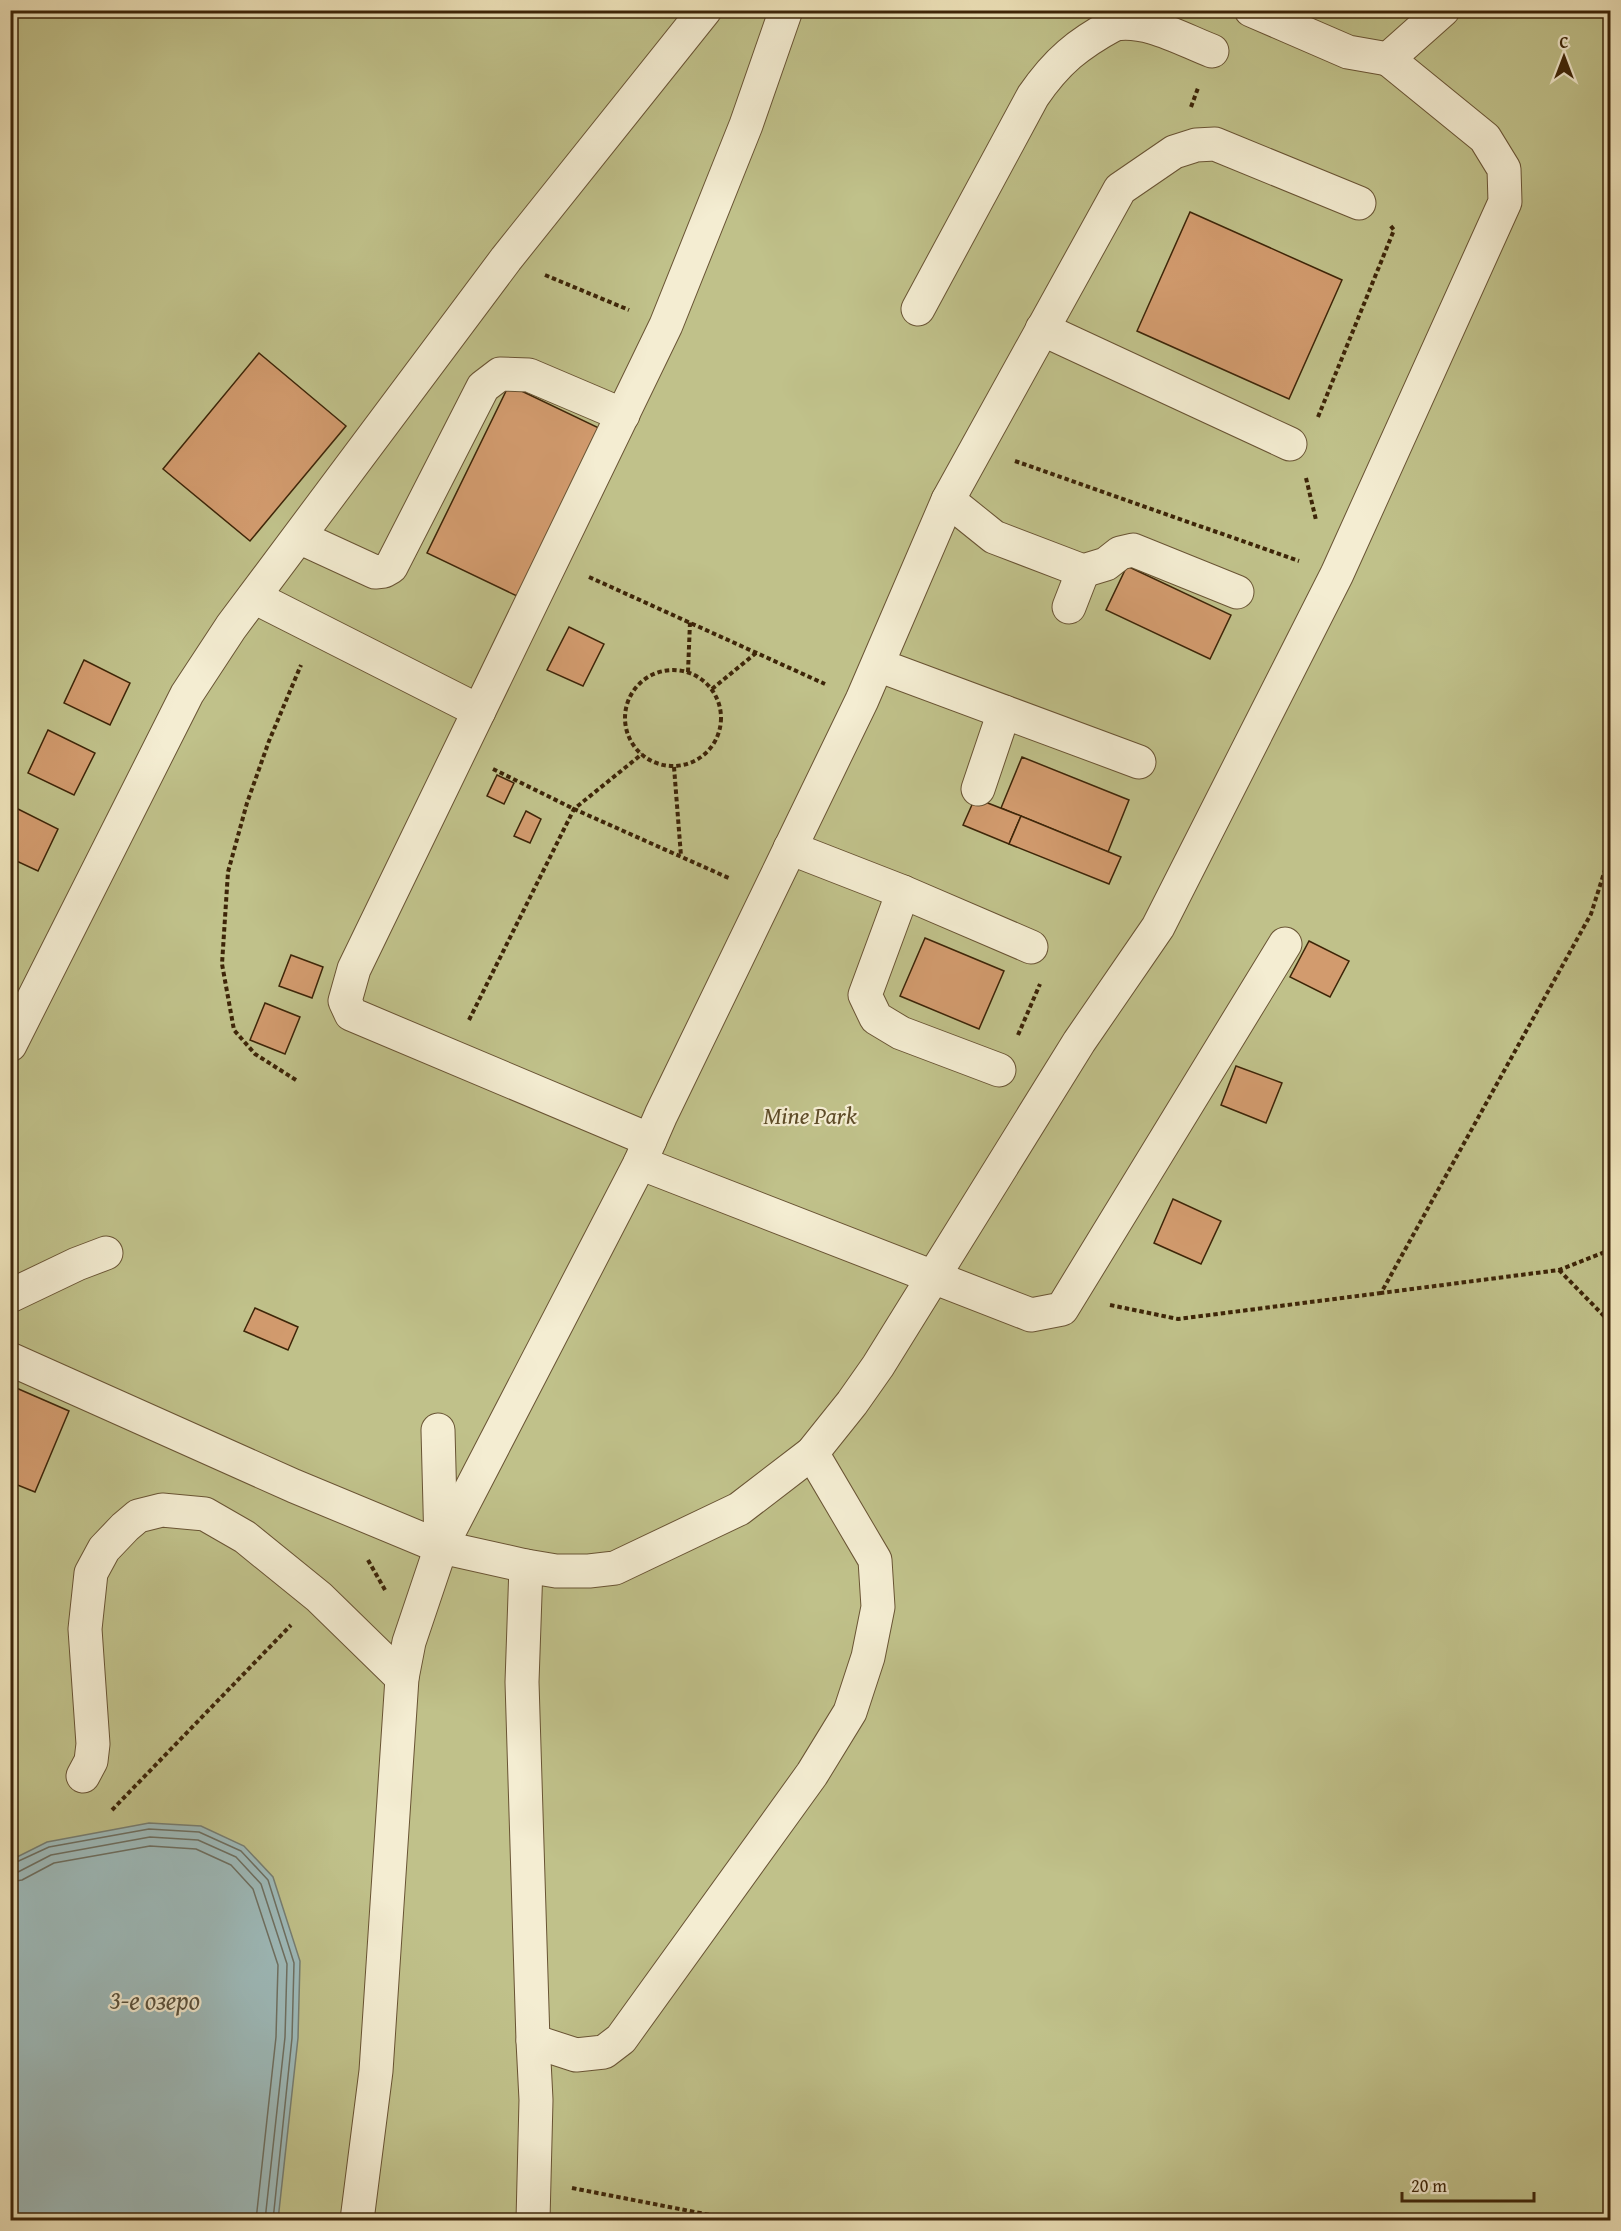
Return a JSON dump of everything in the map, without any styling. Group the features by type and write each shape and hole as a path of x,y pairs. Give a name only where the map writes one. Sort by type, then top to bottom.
{"lane":[{"path":"10,1045 187,694 231,627 506,259 705,10"},
{"path":"786,10 746,125 666,326 354,969 345,1001 351,1014 645,1151 933,1276 1031,1315 1062,1309 1071,1296 1286,944"},
{"path":"10,1359 294,1486 441,1547 526,1566 556,1570 615,1568 739,1509 812,1453 878,1366 1079,1042 1158,927 1337,574 1505,202 1504,169 1485,138 1388,59 1348,52 1251,10"},
{"path":"1388,59 1443,10"},
{"path":"918,309 1033,96 1047,75 1065,56 1113,17 1144,24 1212,51"},
{"path":"357,2220 376,2071 402,1678 409,1642 441,1547 645,1151 862,700 948,500 1120,189 1174,152 1196,145 1215,144 1359,203"},
{"path":"1042,329 1296,443"},
{"path":"299,537 375,572 391,567 483,387 500,374 529,375 623,415"},
{"path":"948,500 994,537 1083,571 1106,564 1120,554 1133,550 1237,592"},
{"path":"1069,607 1083,571"},
{"path":"254,597 479,711"},
{"path":"878,664 1139,762"},
{"path":"978,789 1004,712"},
{"path":"790,848 903,892 1031,947"},
{"path":"903,892 865,995 876,1018 901,1033 999,1070"},
{"path":"10,1296 77,1264 106,1253"},
{"path":"438,1430 441,1547"},
{"path":"533,2041 576,2055 604,2052 621,2039 812,1774 850,1712 868,1657 878,1607 876,1560 812,1453"},
{"path":"83,1776 91,1761 93,1744 86,1629 91,1573 104,1549 124,1527 138,1516 162,1510 205,1514 245,1537 319,1597 402,1678"},
{"path":"526,1566 522,1682 536,2100 533,2220"}],"path":[{"path":"1174,152 1212,51"},
{"path":"1337,574 1317,523 1296,443 1310,436 1394,230 1385,219 1359,203"},
{"path":"506,259 666,326"},
{"path":"977,447 1337,574"},
{"path":"553,560 862,700"},
{"path":"688,673 690,622"},
{"path":"296,1080 255,1054 234,1030 222,964 228,872 247,803 268,741 317,628"},
{"path":"712,689 756,653"},
{"path":"674,670 688,673 701,679 712,689 719,705 720,730 716,742 698,759 674,767 642,754 632,742 627,730 626,712 632,694 639,684 661,671 674,670"},
{"path":"460,752 574,809 767,895"},
{"path":"468,1023 574,809 642,754"},
{"path":"674,767 681,856"},
{"path":"1381,1293 1591,914 1611,854"},
{"path":"999,1070 1021,1029 1039,987 1041,965 1031,947"},
{"path":"1071,1296 1178,1319 1559,1270 1611,1250"},
{"path":"1559,1270 1605,1316 1611,1317"},
{"path":"112,1810 319,1597"},
{"path":"533,2180 736,2220"}],"green space":[{"name":"Mine Park","path":"11,11 1610,11 1610,2220 11,2220"}],"water":[{"name":"3-е озеро","path":"149,1823 201,1826 244,1846 273,1877 300,1961 298,2038 278,2220 11,2220 11,1860 47,1842"}],"building":[{"path":"1190,212 1342,280 1289,399 1137,331"},
{"path":"259,353 346,426 250,541 163,469"},
{"path":"509,385 601,429 519,597 427,553"},
{"path":"1127,566 1231,615 1210,659 1106,610"},
{"path":"569,627 604,644 583,686 547,670"},
{"path":"84,660 130,683 110,725 64,703"},
{"path":"48,730 95,753 74,795 28,773"},
{"path":"1022,757 1129,800 1108,852 1001,808"},
{"path":"497,775 514,783 504,804 487,796"},
{"path":"975,798 1021,816 1009,844 963,825"},
{"path":"12,806 58,829 38,871 10,858"},
{"path":"526,811 541,819 530,843 514,836"},
{"path":"1021,816 1121,857 1109,884 1009,844"},
{"path":"925,938 1004,971 979,1029 900,996"},
{"path":"1309,941 1349,961 1330,997 1290,977"},
{"path":"291,955 323,967 312,998 279,986"},
{"path":"265,1003 300,1017 285,1054 250,1040"},
{"path":"1236,1066 1282,1083 1266,1123 1221,1105"},
{"path":"1173,1199 1221,1221 1201,1264 1154,1243"},
{"path":"255,1308 298,1327 288,1350 244,1331"},
{"path":"14,1387 69,1411 35,1492 10,1482 10,1396"}]}
